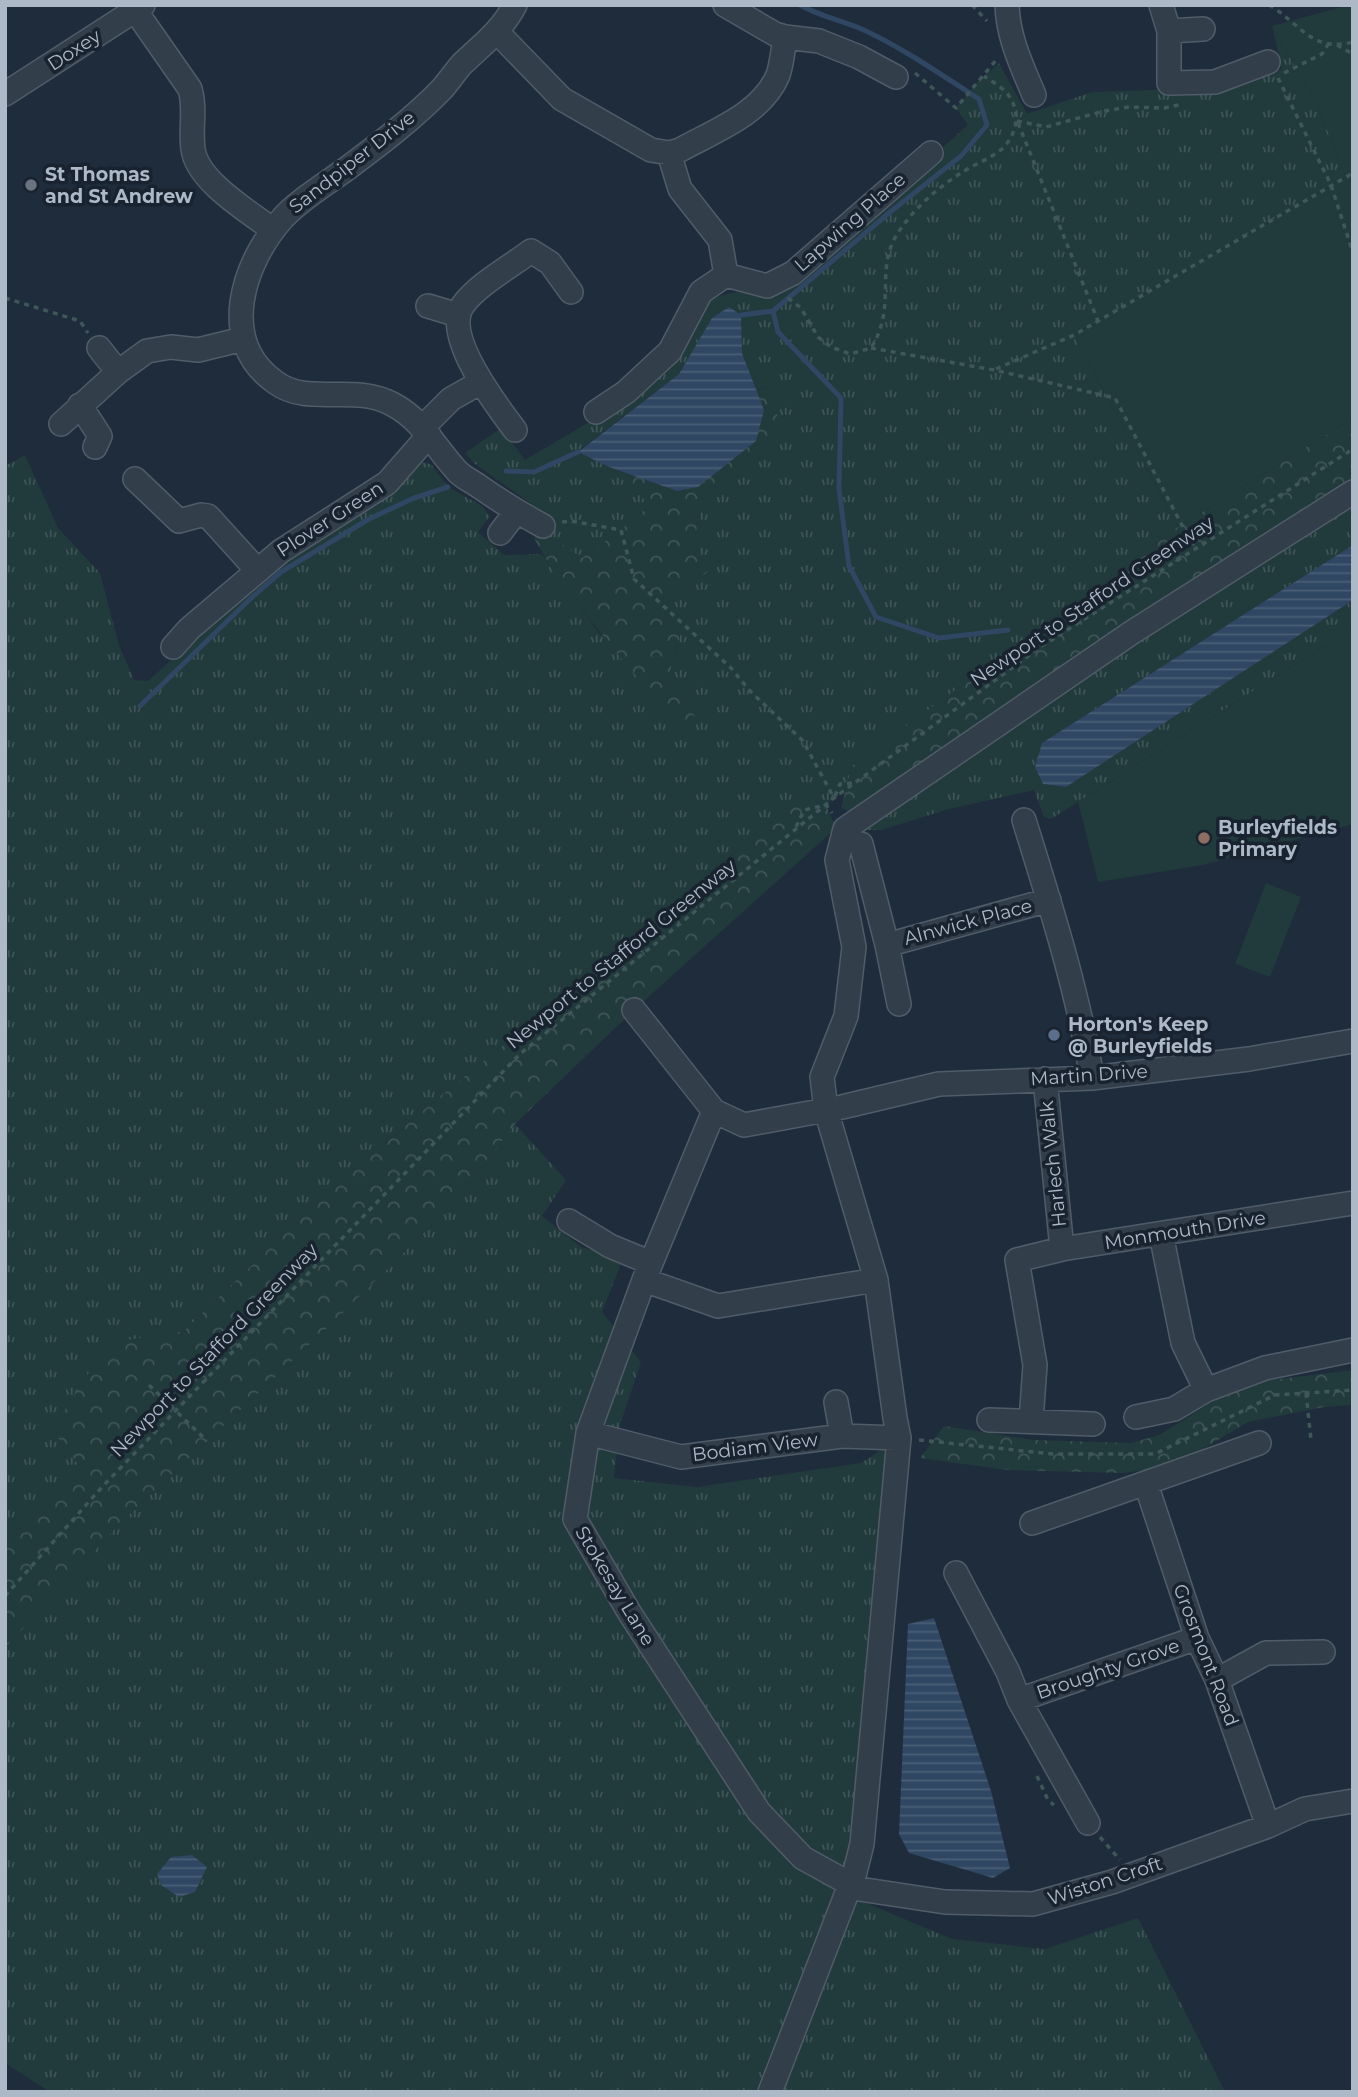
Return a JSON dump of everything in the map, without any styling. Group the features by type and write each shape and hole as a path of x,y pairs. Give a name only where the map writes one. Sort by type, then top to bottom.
{"street":[{"name":"Sandpiper Drive","path":"515,5 497,32 387,139 284,216 258,250 244,290 241,324 243,339 256,365 278,385 311,395 352,393 373,396 393,404 410,416 459,473 516,512 543,526"},
{"path":"725,5 785,37 819,41 859,57 896,77"},
{"path":"1007,5 1007,23 1012,41 1034,95"},
{"path":"1161,5 1168,31 1169,83 1214,82 1272,69"},
{"path":"139,8 190,89 193,100 192,146 198,165 215,185 273,230"},
{"name":"Doxey","path":"5,94 139,8"},
{"path":"1168,31 1203,29"},
{"path":"497,32 562,99 651,150 669,153 680,150 742,116 763,98 778,75 785,37"},
{"path":"596,412 626,392 670,351 701,292 726,275 720,240 686,199 677,181 669,153"},
{"name":"Lapwing Place","path":"726,275 768,286 793,272 931,153"},
{"path":"514,430 486,390 462,341 457,326 458,315 471,295 531,251 550,263 571,292"},
{"path":"428,306 458,315"},
{"path":"61,424 118,372 147,351 171,347 198,350 243,339"},
{"path":"99,348 118,372"},
{"name":"Plover Green","path":"173,647 189,629 257,570 313,528 377,492 394,476 451,400 486,390"},
{"path":"80,405 100,436 95,447"},
{"name":"Plover Green","path":"135,479 178,521 201,514 208,516 257,570"},
{"path":"770,2092 855,1872 862,1844 900,1438 876,1280 826,1110 822,1077 846,1016 854,947 837,860 845,829 1131,633 1353,492"},
{"path":"500,533 516,512"},
{"path":"1024,820 1049,900 1086,1038 1092,1078"},
{"name":"Alnwick Place","path":"861,844 899,1004"},
{"name":"Alnwick Place","path":"887,945 1049,900"},
{"path":"634,1010 714,1111"},
{"name":"Martin Drive","path":"714,1111 744,1125 826,1110 939,1084 1092,1078 1249,1059 1353,1041"},
{"name":"Harlech Walk","path":"1045,1079 1062,1249"},
{"name":"Stokesay Lane","path":"714,1111 647,1271 588,1433 575,1519 629,1612 759,1812 803,1858 850,1884"},
{"name":"Monmouth Drive","path":"1031,1420 1035,1365 1017,1261 1062,1249 1353,1203"},
{"path":"569,1221 647,1271 718,1306 876,1280"},
{"path":"1161,1234 1183,1343 1206,1390"},
{"path":"1136,1417 1174,1409 1206,1390 1265,1368 1353,1350"},
{"name":"Bodiam View","path":"836,1402 842,1436"},
{"path":"989,1420 1093,1424"},
{"name":"Bodiam View","path":"588,1433 681,1457 842,1436 900,1438"},
{"path":"1032,1523 1259,1443"},
{"name":"Grosmont Road","path":"1146,1484 1197,1638 1217,1680 1268,1826"},
{"path":"956,1573 1021,1702 1088,1823"},
{"name":"Broughty Grove","path":"1021,1702 1197,1638"},
{"path":"1217,1680 1266,1653 1323,1652"},
{"name":"Wiston Croft","path":"850,1884 859,1889 946,1902 1033,1904 1111,1882 1268,1826 1305,1809 1353,1801"}],"path":[{"path":"1269,5 1301,33 1353,54"},
{"path":"1337,46 1353,42"},
{"path":"966,98 999,56"},
{"path":"1272,69 1331,185 1353,253"},
{"path":"984,76 1009,95 1098,321"},
{"path":"871,348 879,335 885,316 886,261 896,237 916,209 960,173 1001,151 1015,132 1017,121"},
{"path":"994,370 1073,335 1353,173"},
{"path":"785,295 801,308 818,337 831,347 850,354 871,348 994,370 1115,398 1195,548"},
{"path":"5,298 80,321 99,348"},
{"name":"Newport to Stafford Greenway","path":"5,1596 103,1486 520,1054 834,798 1042,646 1353,449"},
{"path":"543,526 571,521 621,530 634,579 731,668 750,691 803,741 834,798"},
{"path":"796,829 804,810 826,805"},
{"path":"149,1385 207,1441"},
{"path":"1306,1393 1311,1440"}],"green space":[{"path":"1353,5 1353,418 1178,527 1074,335 1346,177 1316,102 1272,26"},
{"path":"1272,26 1316,102 1346,177 1074,335 1178,527 852,766 845,791 826,805 798,798 601,966 433,1102 311,1208 184,1331 108,1344 78,1464 5,1543 5,466 25,455 58,528 100,573 119,645 134,680 148,681 279,564 391,494 421,462 431,464 448,487 482,506 490,516 478,532 504,555 542,554 599,633 695,716 667,683 680,636 664,606 709,570 694,543 701,505 763,454 768,386 756,391 742,353 741,315 712,318 679,374 578,451 609,467 651,504 582,559 555,539 534,538 547,515 475,464 465,453 501,428 525,460 606,412 703,300 797,277 968,125 956,108 976,84 999,63 1027,114 1092,92 1214,88 1282,69"},
{"path":"769,386 779,421 763,454 701,505 694,543 710,570 664,606 680,636 667,683 695,716 690,735 601,633 552,569 534,538 555,539 582,558 650,505 609,467 677,491 764,410 756,391"},
{"path":"1353,418 1353,487 857,815 841,808 852,766 1178,527"},
{"path":"1353,504 1353,545 1042,743 1043,784 1066,787 1353,600 1353,628 1051,819 1044,817 1034,790 949,809 881,830 865,830 1125,652"},
{"path":"1353,628 1353,824 1203,865 1098,882 1078,802"},
{"path":"798,798 826,805 836,828 634,1010 515,1124 458,1198 343,1313 119,1524 5,1648 5,1543 78,1464 52,1430 108,1343 184,1331 311,1208 433,1102 601,966"},
{"path":"1266,883 1301,897 1270,977 1235,964"},
{"path":"515,1124 566,1180 542,1216 581,1247 623,1259 602,1312 641,1362 620,1425 614,1478 697,1487 861,1463 899,1438 857,1899 952,1939 1045,1949 1138,1918 1225,2092 50,2092 5,2063 5,1648 119,1524 343,1313 458,1198"},
{"path":"1353,1370 1353,1405 1324,1407 1248,1422 1196,1453 1159,1468 1123,1473 1007,1470 920,1458 944,1426 1034,1440 1131,1443 1159,1435 1229,1392 1263,1381"}],"water":[{"path":"729,307 741,315 742,353 764,410 756,441 698,487 677,491 609,467 578,452 679,374 712,318"},
{"path":"1353,545 1353,600 1066,787 1043,784 1035,767 1042,743"},
{"path":"934,1618 991,1791 1010,1868 993,1878 909,1853 899,1834 908,1624"},
{"path":"192,1855 207,1867 195,1892 179,1897 161,1885 157,1874 171,1857"}],"waterway":[{"path":"741,315 773,311 961,156 987,125 979,99 938,72 866,31 800,5"},
{"path":"773,311 778,332 841,398 839,489 849,566 876,617 939,638 1008,630"},
{"path":"506,471 534,472 578,452"},
{"path":"140,706 281,572 369,519 414,498 448,487"}],"place":[{"name":"St Thomas and St Andrew","path":"31,185"},
{"name":"Burleyfields Primary","path":"1204,838"},
{"name":"Horton's Keep @ Burleyfields","path":"1054,1035"}]}
